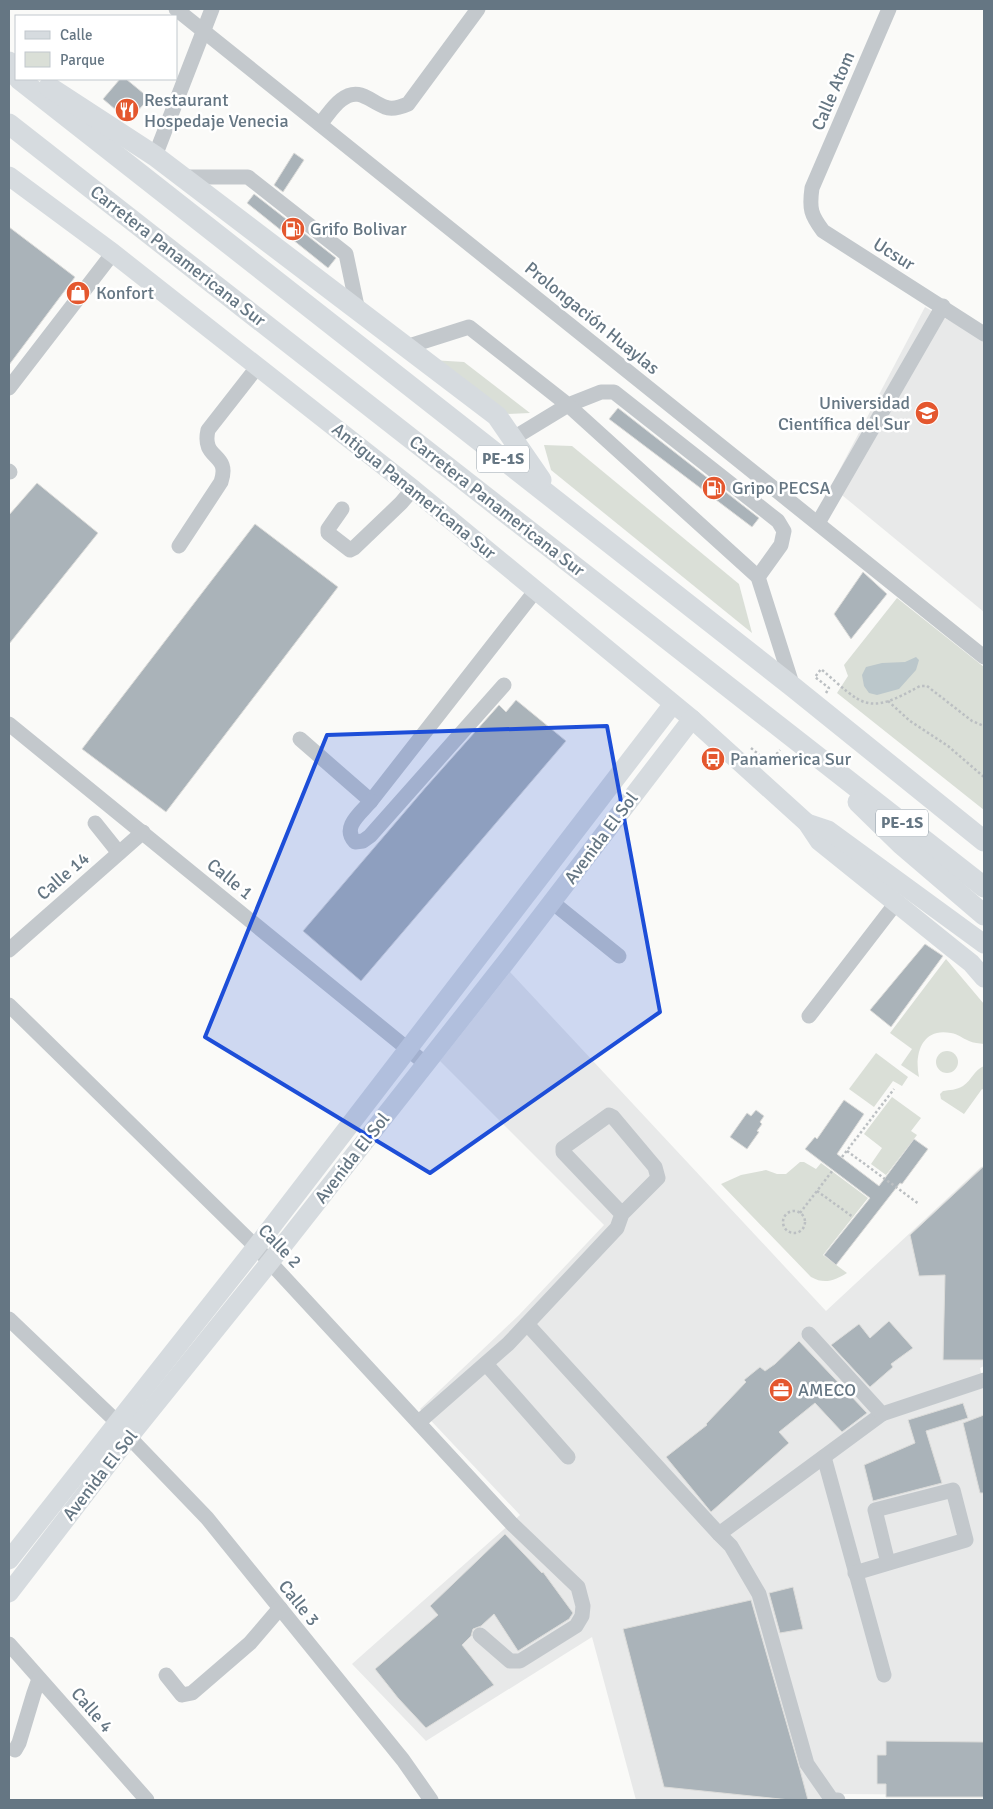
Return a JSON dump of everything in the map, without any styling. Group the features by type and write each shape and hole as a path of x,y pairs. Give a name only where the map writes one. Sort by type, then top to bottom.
{"highway":[{"name":"PE-1S","path":"21,80 554,499 984,841"},
{"path":"38,80 109,124 155,156 497,416 554,499"},
{"name":"Carretera Panamericana Sur","path":"9,124 984,887"},
{"path":"820,758 879,824 984,915"}],"main road":[{"name":"Antigua Panamericana Sur","path":"9,176 113,253 414,489 692,719 806,823 819,841 971,963 984,978"},
{"name":"Avenida El Sol","path":"9,1594 256,1247 674,704"},
{"name":"Avenida El Sol","path":"9,1560 270,1262 552,902 692,719"},
{"name":"Antigua Panamericana Sur","path":"806,823 828,830 984,944"}],"street":[{"name":"Prolongación Huaylas","path":"176,9 984,657"},
{"path":"155,156 212,9"},
{"path":"320,124 343,98 357,94 367,97 386,108 398,108 408,104 478,9"},
{"name":"Calle Atom","path":"812,188 888,9"},
{"path":"182,177 248,177 346,254 358,311"},
{"name":"Ucsur","path":"812,188 809,205 815,220 823,231 984,334"},
{"path":"9,388 113,253"},
{"path":"818,523 943,306"},
{"path":"406,347 469,327 568,405 758,577 792,687"},
{"path":"179,546 221,482 224,472 221,461 208,449 206,440 208,430 258,366"},
{"path":"512,439 568,405 601,392 614,392 778,521 784,531 781,545 758,577"},
{"path":"342,509 328,529 328,533 350,550 384,520 414,489"},
{"path":"504,685 370,836 363,841 355,842 350,836 351,824 536,590"},
{"name":"Calle 1","path":"9,724 426,1064"},
{"path":"300,739 371,801"},
{"path":"95,823 119,853"},
{"name":"Calle 14","path":"9,950 143,832"},
{"path":"552,902 619,956"},
{"path":"809,1016 896,903"},
{"name":"Calle 2","path":"9,1005 256,1247 512,1524 578,1587 583,1606 582,1616 576,1626 520,1661 510,1661 480,1635"},
{"path":"419,1422 508,1344 617,1228 622,1214 658,1178 654,1167 613,1117 609,1115 564,1148 563,1152 622,1214"},
{"name":"Calle 3","path":"9,1319 124,1430 206,1518 403,1760 431,1800"},
{"path":"527,1324 731,1546 759,1594 807,1764 832,1800 838,1800"},
{"path":"809,1334 882,1414"},
{"path":"486,1364 568,1456"},
{"path":"719,1534 882,1414 984,1380"},
{"path":"824,1457 854,1573 884,1675"},
{"path":"854,1573 966,1540 952,1490 875,1510 888,1562"},
{"path":"166,1675 182,1695 192,1693 250,1643 280,1608"},
{"name":"Calle 4","path":"9,1644 147,1800"},
{"path":"15,1750 40,1679"}],"path":[{"path":"829,688 815,677 821,669 863,703 880,704 920,686 927,686 972,721 984,726"},
{"path":"888,701 910,721 948,746 984,777"},
{"path":"751,748 770,764"},
{"path":"842,1157 894,1089"},
{"path":"847,1150 919,1204"},
{"path":"800,1213 833,1170"},
{"path":"817,1190 853,1217"},
{"path":"793,1211 800,1213 804,1218 802,1228 794,1232 788,1230 783,1224 784,1217 793,1211"}],"highlighted area":[{"path":"607,726 660,1012 430,1173 205,1037 327,735"}],"shaded area":[{"name":"Universidad Científica del Sur","path":"925,307 984,340 984,612 831,486"},
{"path":"916,657 919,660 916,670 899,689 877,695 869,693 864,686 862,675 866,667 882,663 905,662"},
{"name":"AMECO","path":"510,972 826,1311 984,1166 984,1366 980,1368 984,1387 984,1795 844,1794 837,1800 636,1800 592,1637 426,1741 352,1664 520,1515 420,1409 519,1315 604,1225 440,1061"}],"green space":[{"path":"431,360 464,362 530,413 505,414"},
{"path":"544,445 572,446 739,584 752,633 551,470"},
{"path":"897,598 984,667 984,810 837,693 848,676 844,665"},
{"path":"946,959 984,1004 984,1044 971,1042 951,1033 941,1032 933,1034 922,1044 919,1051 919,1077 901,1065 912,1049 890,1033"},
{"path":"943,1051 951,1051 958,1058 958,1066 951,1073 943,1073 936,1066 936,1058"},
{"path":"876,1053 908,1077 902,1086 893,1081 874,1107 849,1089"},
{"path":"984,1066 984,1090 982,1089 964,1114 941,1099 940,1094 943,1091 963,1086"},
{"path":"892,1097 921,1118 911,1131 917,1135 886,1175 871,1164 882,1148 864,1134"},
{"path":"800,1162 804,1162 816,1169 821,1163 868,1198 823,1255 847,1273 830,1281 821,1281 811,1277 721,1184 741,1175 766,1170 777,1174 786,1174"}],"building":[{"name":"Restaurant Hospedaje Venecia","path":"119,80 127,80 149,98 129,121 103,99"},
{"name":"Grifo Bolivar","path":"294,153 304,160 283,192 274,185"},
{"name":"Grifo Bolivar","path":"254,194 336,258 328,268 247,203"},
{"path":"9,227 75,277 9,365"},
{"path":"618,408 759,518 752,527 609,419"},
{"path":"37,483 98,533 9,644 9,515"},
{"path":"255,524 338,587 166,812 82,749"},
{"path":"863,572 887,594 851,639 834,614"},
{"path":"516,700 566,741 361,981 303,931 499,705 506,712"},
{"path":"925,944 943,956 891,1027 870,1010"},
{"path":"844,1100 864,1114 837,1154 879,1186 914,1139 928,1149 836,1265 824,1255 870,1198 805,1149 815,1137 817,1139"},
{"path":"756,1110 764,1116 760,1122 762,1124 757,1131 759,1132 747,1149 730,1137 747,1113 751,1116"},
{"path":"984,1166 984,1360 943,1360 945,1275 919,1276 910,1235"},
{"path":"889,1321 913,1348 891,1364 893,1367 870,1387 831,1345 859,1324 870,1338"},
{"path":"799,1341 867,1413 842,1432 815,1403 779,1432 789,1443 711,1512 666,1457 707,1425 746,1382 744,1380 760,1367 765,1371 775,1364"},
{"path":"963,1403 968,1418 926,1431 942,1483 873,1501 864,1465 915,1443 908,1420"},
{"path":"984,1415 984,1493 980,1493 963,1423"},
{"path":"505,1534 543,1572 573,1613 569,1619 518,1651 494,1614 481,1626 473,1629 471,1636 462,1645 494,1685 426,1728 398,1698 375,1669 438,1615 430,1606"},
{"path":"793,1587 803,1629 780,1633 769,1593"},
{"path":"751,1600 808,1800 790,1800 664,1787 623,1629"},
{"path":"886,1741 984,1742 984,1797 886,1797 886,1784 877,1784 877,1755 886,1755"}],"place":[{"name":"Restaurant Hospedaje Venecia","path":"127,110"},
{"name":"Grifo Bolivar","path":"293,229"},
{"name":"Konfort","path":"78,293"},
{"name":"Universidad Científica del Sur","path":"927,413"},
{"name":"Gripo PECSA","path":"714,488"},
{"name":"Panamerica Sur","path":"713,759"},
{"name":"AMECO","path":"781,1390"}]}
